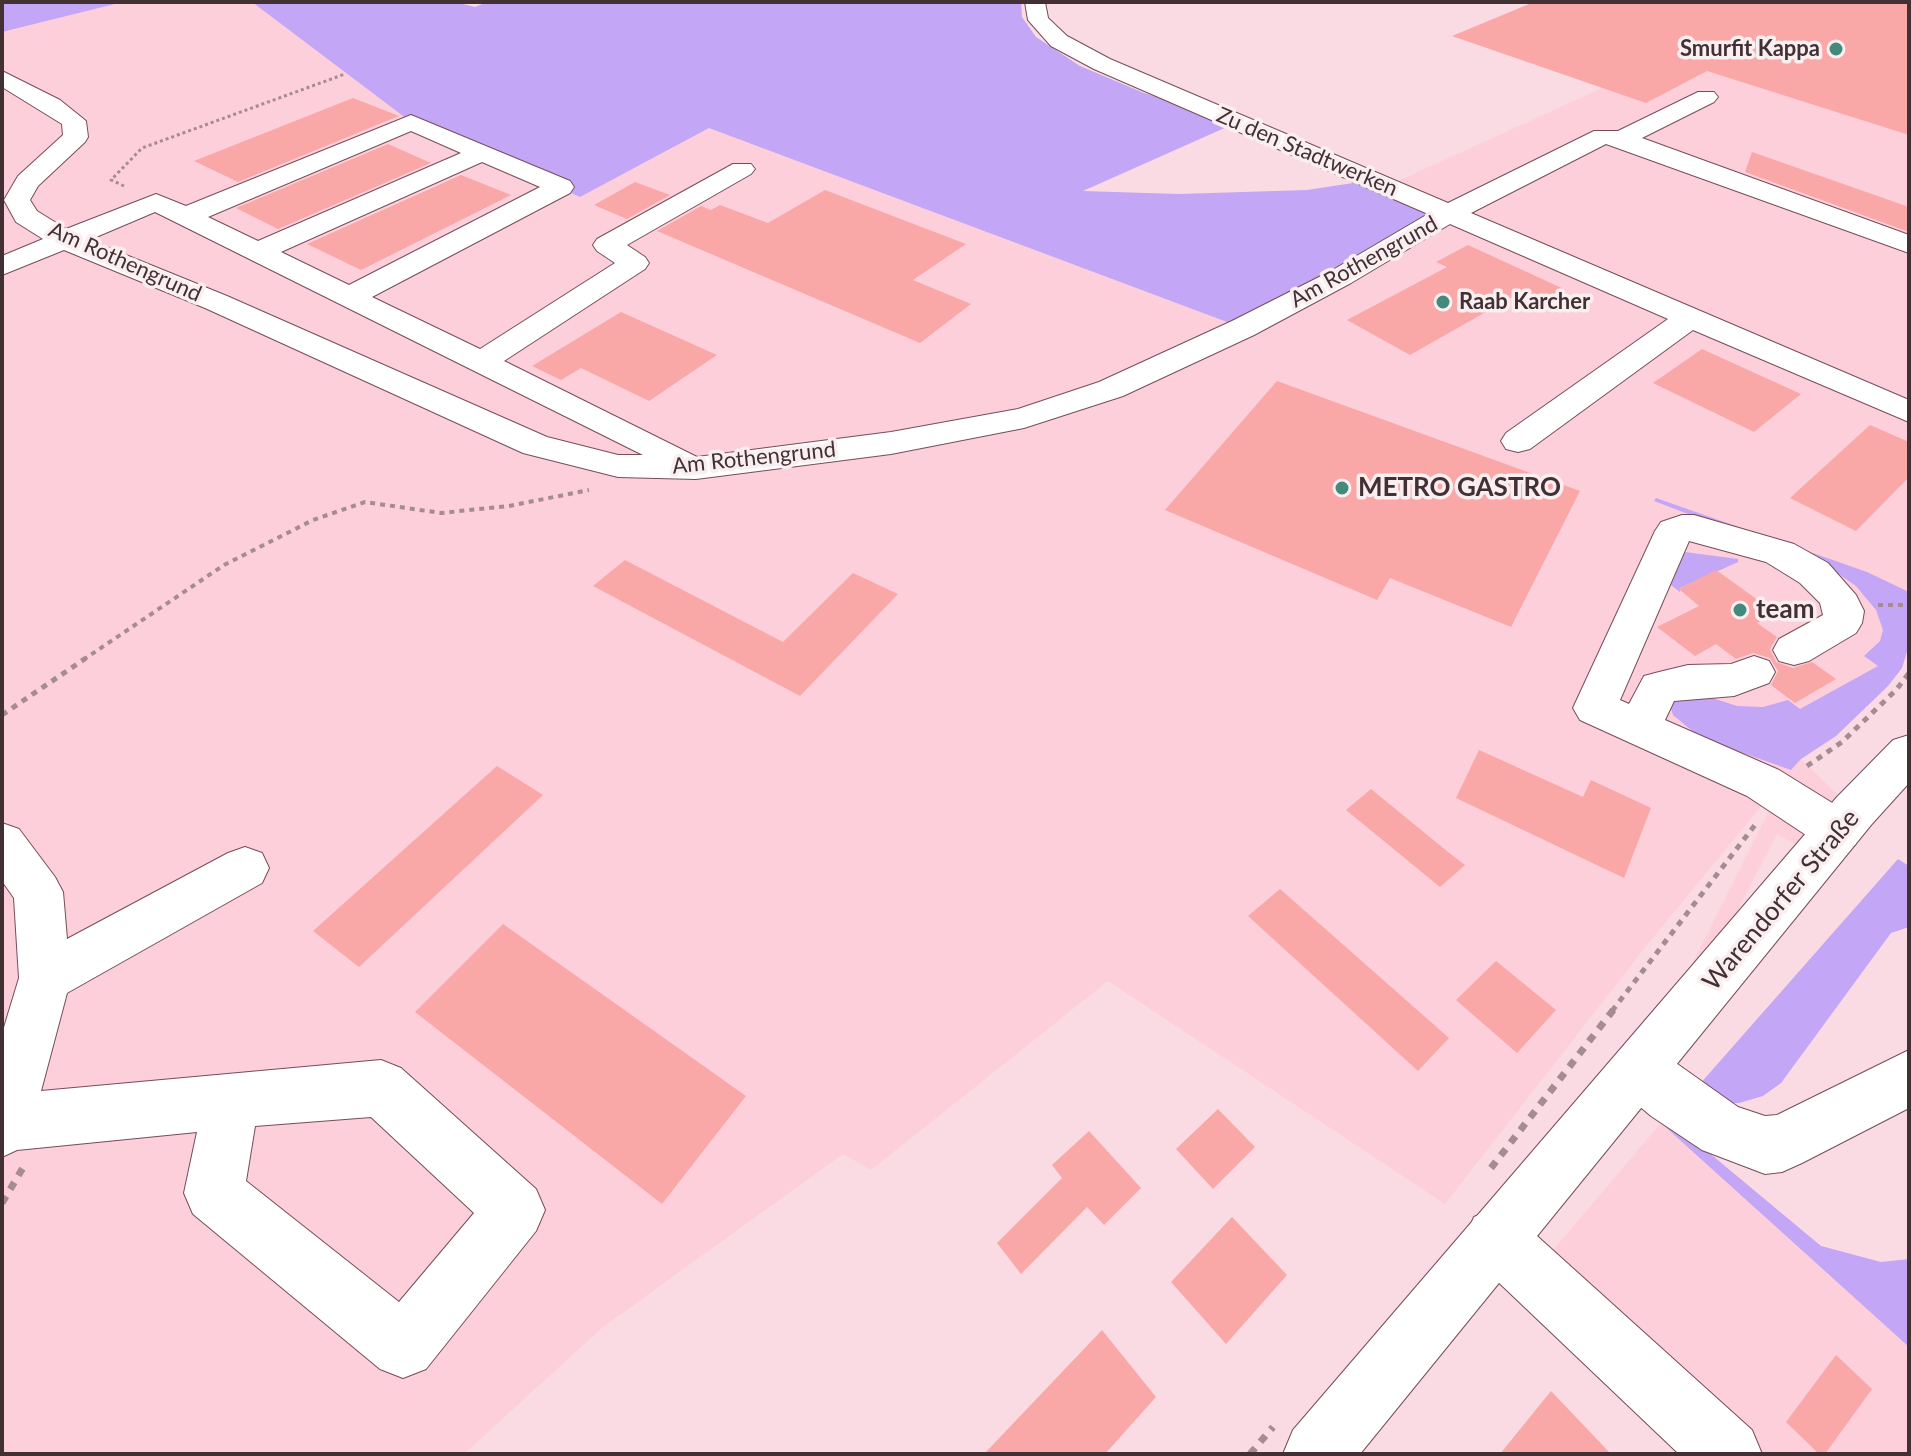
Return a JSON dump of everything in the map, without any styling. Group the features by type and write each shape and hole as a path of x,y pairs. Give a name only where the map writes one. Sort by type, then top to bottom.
{"street":[{"name":"Zu den Stadtwerken","path":"1035,2 1038,20 1059,41 1102,64 1909,412"},
{"name":"Am Rothengrund","path":"2,78 52,105 74,121 76,137 27,182 17,200 26,216 64,240 258,320 535,445 618,466 696,468 891,443 1024,418 1111,389 1243,328 1327,285 1450,213 1603,136 1621,139"},
{"path":"1621,139 1706,97"},
{"path":"186,216 411,122 561,187 349,297"},
{"path":"1621,139 1909,245"},
{"path":"258,252 482,153"},
{"path":"481,362 635,263 607,245 742,169"},
{"path":"2,266 156,202 696,468"},
{"path":"1518,441 1690,318"},
{"path":"1794,650 1842,623 1844,611 1836,595 1814,573 1780,553 1694,528 1674,531 1595,708 1737,770 1838,831"},
{"path":"1639,727 1659,688 1688,681 1734,680 1754,672"},
{"name":"Warendorfer Straße","path":"1299,1436 1495,1238 1838,831 1909,753"},
{"path":"2,843 38,892 45,978 4,1126 231,1100 381,1088 515,1210 403,1346 214,1193 231,1100"},
{"path":"45,978 245,868"},
{"path":"1648,1059 1671,1096 1722,1130 1765,1145 1782,1143 1909,1078"},
{"path":"1495,1238 1728,1454"}],"path":[{"path":"156,202 111,180 142,148 345,74"},
{"path":"2,715 224,565 313,520 365,502 441,513 509,506 602,487"},
{"path":"1486,1174 1799,771 1853,731 1896,690 1909,673"},
{"path":"1250,1454 1299,1436"}],"shaded area":[{"path":"2,2 123,2 2,32"},
{"path":"123,2 252,2 411,122 580,197 709,128 1243,328 1387,186 1767,13 1909,2 1909,645 1902,668 1888,686 1836,736 1801,759 1854,811 1817,858 1777,834 1681,1020 1639,1070 1787,775 1651,940 1445,1204 1108,981 871,1170 843,1154 603,1327 464,1454 2,1454 2,32"},
{"path":"252,2 455,2 475,7 487,2 1021,2 1022,17 1036,37 1080,66 1144,93 1238,122 1083,191 1179,194 1307,190 1373,180 1450,213 1243,328 709,128 580,197 411,122"},
{"path":"1656,498 1867,572 1909,592 1909,645 1902,668 1888,686 1836,736 1801,759 1791,770 1701,738 1673,715 1669,702 1694,692 1737,706 1763,707 1788,700 1800,709 1878,666 1864,656 1880,641 1883,630 1876,610 1856,586 1830,568 1654,501"},
{"path":"1685,552 1738,559 1738,562 1680,588 1680,592 1671,585"},
{"path":"1898,859 1909,866 1909,927 1891,933 1781,1083 1763,1096 1739,1103 1723,1103 1699,1085"},
{"path":"1661,1123 1909,1347 1909,1454 1760,1454 1548,1256"},
{"path":"1661,1123 1677,1126 1821,1246 1881,1262 1909,1259 1909,1347"}],"building":[{"path":"1534,2 1909,2 1909,135 1707,71 1646,103 1452,36"},
{"path":"353,98 399,116 238,182 194,161"},
{"path":"388,144 431,163 278,229 236,208"},
{"path":"1752,152 1909,207 1909,232 1745,172"},
{"path":"461,175 511,195 361,270 307,244"},
{"path":"635,182 670,195 627,219 594,205"},
{"path":"825,190 966,244 913,280 971,304 920,343 657,231 701,206 711,210 720,205 768,223"},
{"name":"Raab Karcher","path":"1468,245 1566,290 1537,307 1514,296 1410,355 1347,320 1447,267 1436,262"},
{"path":"621,312 717,355 649,401 581,368 561,380 532,366"},
{"path":"1702,349 1801,394 1754,432 1653,383"},
{"name":"METRO GASTRO","path":"1277,381 1580,491 1511,627 1390,578 1377,600 1165,510"},
{"path":"1870,425 1909,442 1909,477 1856,531 1790,498"},
{"path":"625,560 783,642 853,573 898,594 800,696 593,586"},
{"path":"1716,570 1776,613 1757,623 1777,637 1770,649 1776,662 1793,668 1812,662 1836,679 1795,703 1771,685 1778,671 1770,658 1753,653 1736,659 1716,644 1695,656 1657,627 1699,606 1679,589"},
{"path":"1479,750 1583,797 1591,780 1651,808 1624,878 1456,798"},
{"path":"497,766 543,795 359,967 313,931"},
{"path":"1371,789 1465,865 1440,887 1346,810"},
{"path":"1280,889 1449,1038 1418,1071 1248,916"},
{"path":"503,924 746,1096 662,1204 415,1012"},
{"path":"1496,961 1556,1010 1517,1053 1456,1000"},
{"path":"1218,1109 1255,1147 1213,1189 1176,1149"},
{"path":"1089,1131 1141,1188 1104,1225 1087,1207 1021,1274 997,1243 1062,1178 1052,1165"},
{"path":"1232,1217 1287,1275 1226,1344 1171,1282"},
{"path":"1102,1330 1156,1397 1105,1454 984,1454"},
{"path":"1836,1355 1872,1389 1825,1454 1819,1454 1786,1422"},
{"path":"1551,1391 1611,1454 1500,1454"}],"place":[{"name":"Smurfit Kappa","path":"1836,49"},
{"name":"Raab Karcher","path":"1443,302"},
{"name":"METRO GASTRO","path":"1342,488"},
{"name":"team","path":"1740,610"}]}
